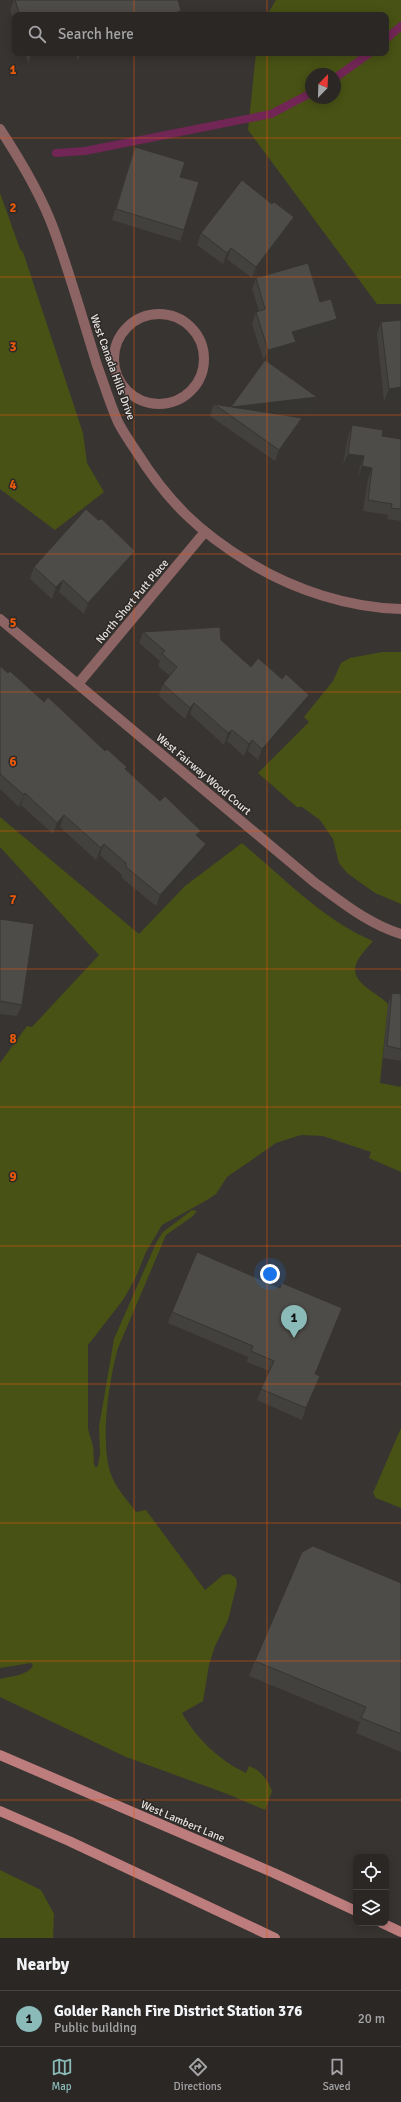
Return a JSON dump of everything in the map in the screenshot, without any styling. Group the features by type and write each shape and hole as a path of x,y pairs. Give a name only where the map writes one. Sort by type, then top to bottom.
{"main road":[{"name":"West Lambert Lane","path":"0,1754 274,1873 353,1910"},
{"path":"0,1812 69,1841 275,1938"},
{"path":"388,1926 401,1932"}],"street":[{"name":"West Canada Hills Drive","path":"0,129 24,166 54,229 104,384 119,423 142,460 178,508 204,533 257,568 296,586 342,600 385,609 401,609"},
{"path":"161,314 175,317 188,325 198,336 204,351 204,365 200,379 191,391 179,400 166,404 151,404 137,399 126,390 117,377 114,362 115,347 121,334 132,323 146,316 161,314"},
{"path":"104,384 117,377"},
{"name":"North Short Putt Place","path":"78,684 204,533"},
{"name":"West Fairway Wood Court","path":"0,619 314,882 357,913 385,929 401,934"}],"green space":[{"path":"276,0 401,0 401,304 377,304 248,130 256,56 389,56 389,12 269,12"},
{"path":"0,193 20,249 23,252 83,433 87,463 104,492 55,530 0,489"},
{"path":"382,652 401,652 401,904 375,893 347,873 339,863 333,839 320,820 302,807 297,807 258,773 309,722 304,717 333,681 341,663 350,658"},
{"path":"0,817 139,934 185,886 242,843 321,911 338,923 373,941 357,961 355,971 357,977 366,987 388,1004 380,1083 401,1087 401,1172 369,1158 371,1152 323,1136 301,1135 276,1143 227,1177 216,1194 162,1225 146,1252 135,1279 123,1300 88,1345 88,1429 93,1446 94,1464 96,1468 100,1454 99,1427 114,1339 157,1241 163,1232 192,1210 197,1211 193,1216 166,1235 118,1348 111,1377 107,1413 106,1448 108,1464 112,1477 120,1490 136,1512 146,1510 205,1590 223,1575 230,1574 236,1578 237,1584 228,1620 215,1646 209,1665 203,1701 182,1713 202,1740 227,1762 246,1773 249,1766 264,1776 272,1791 265,1810 230,1795 126,1757 0,1697 0,1679 22,1674 33,1666 31,1663 0,1668 0,1063 27,1026 32,1027 99,955 0,847"},
{"path":"401,1428 401,1508 376,1498 373,1493"},
{"path":"0,1870 41,1890 54,1914 53,1938 0,1938"}],"building":[{"path":"15,0 178,0 181,11 178,12 19,12"},
{"path":"135,147 185,162 180,177 199,182 184,230 116,209"},
{"path":"242,180 272,204 274,202 294,217 256,267 231,248 227,253 201,233"},
{"path":"308,263 320,302 331,299 337,319 292,332 296,342 268,350 256,312 265,309 256,278"},
{"path":"400,320 401,387 389,389 381,322"},
{"path":"265,360 317,397 232,407 302,418 279,450 214,404 231,407"},
{"path":"352,425 383,430 382,436 401,439 401,509 391,508 392,504 368,500 372,468 362,466 364,456 348,454"},
{"path":"86,509 98,520 102,519 135,551 88,603 63,580 56,587 34,567"},
{"path":"220,627 221,640 251,667 258,658 282,679 286,674 309,695 262,749 252,740 249,744 232,730 228,733 194,703 190,708 163,684 177,667 162,654 165,651 143,632"},
{"path":"0,666 8,673 10,671 44,702 48,697 105,751 107,749 127,767 125,769 160,801 165,796 201,831 196,835 206,844 160,895 126,867 126,863 104,844 101,848 64,815 57,823 25,793 24,795 0,774"},
{"path":"0,919 34,924 22,1005 0,1001"},
{"path":"392,993 401,994 401,1049 387,1046"},
{"path":"197,1252 280,1288 282,1283 342,1308 315,1374 320,1376 306,1408 261,1389 274,1361 251,1351 253,1346 172,1312"},
{"path":"313,1546 401,1583 401,1734 361,1718 366,1707 255,1661 302,1552"}],"waterway":[{"path":"389,36 401,26"},
{"path":"341,74 366,56"},
{"path":"56,153 85,151 271,114 305,96"}],"place":[{"name":"Golder Ranch Fire District Station 376","path":"294,1338"}]}
